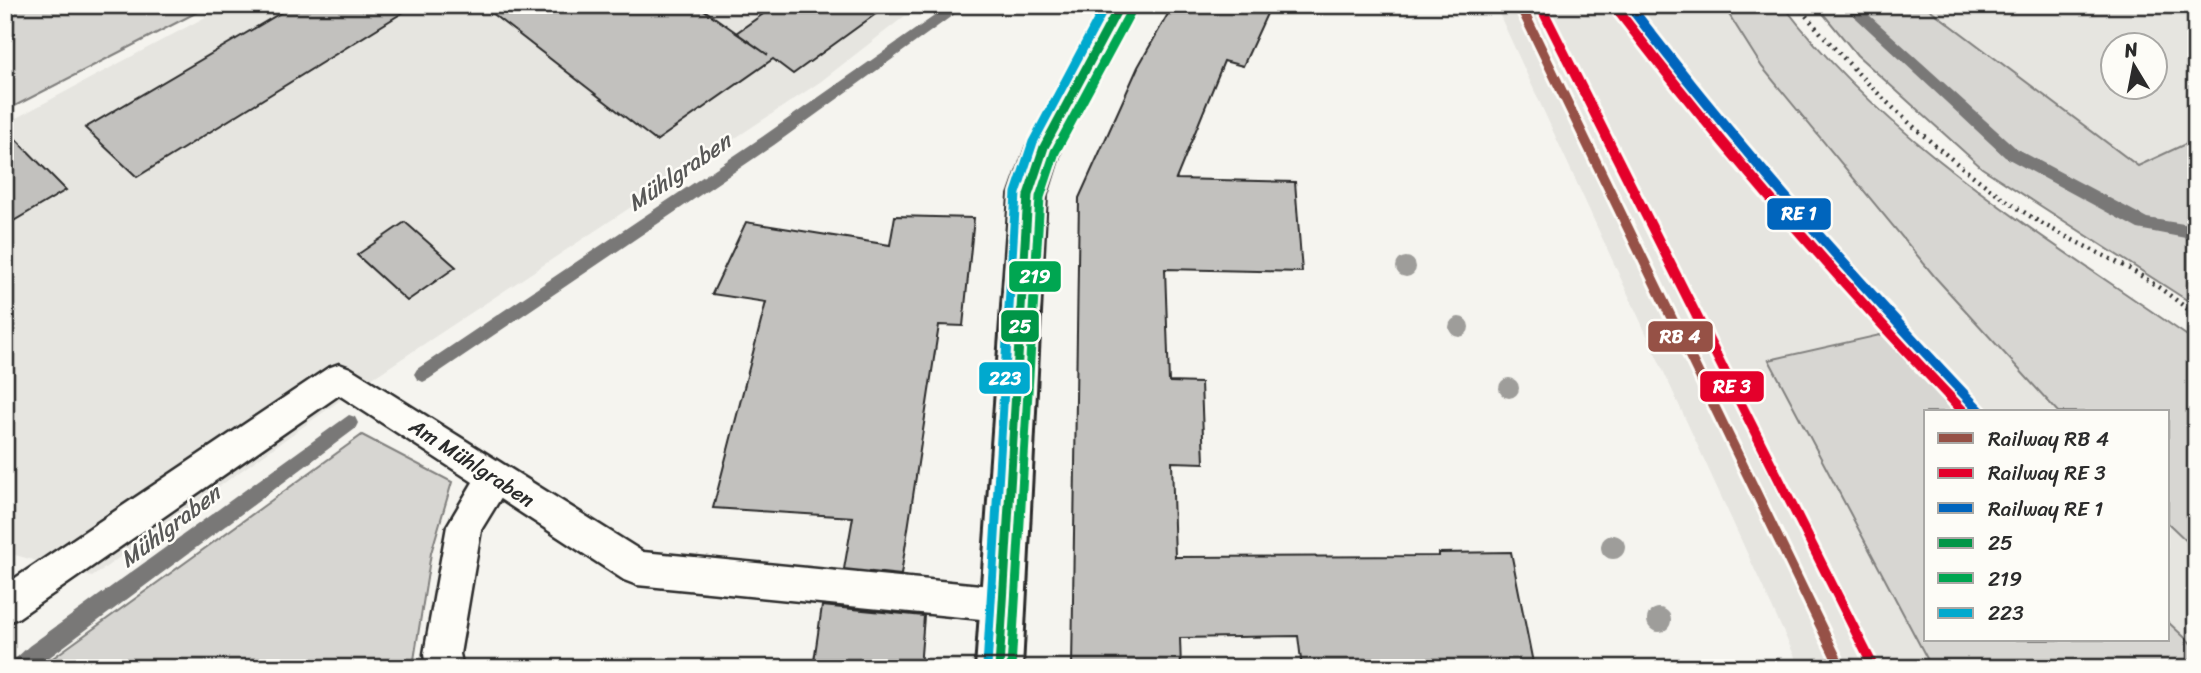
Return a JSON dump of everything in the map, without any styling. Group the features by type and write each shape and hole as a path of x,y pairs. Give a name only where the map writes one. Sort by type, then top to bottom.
{"street":[{"path":"999,668 1028,195 1044,147 1121,5"}],"lane":[{"name":"Am Mühlgraben","path":"5,606 340,378 637,568 1001,604"},
{"path":"445,668 442,654 464,526 495,478"}],"path":[{"path":"1797,5 1838,53 1882,98 1975,176 2070,240 2123,265 2196,316"}],"shaded area":[{"path":"5,5 211,5 5,111"},
{"path":"228,5 919,5 820,82 356,389 92,577 5,552 5,124"},
{"path":"1495,5 1723,5 1762,67 1935,277 2056,410 1957,410 1883,334 1770,360 1932,668 1800,668"},
{"path":"1723,5 1783,5 1826,56 1873,104 1923,148 2030,228 2196,342 2196,550 2170,525 2170,410 2056,410 1935,277 1762,67"},
{"path":"1816,5 1924,5 2138,166 2196,139 2196,306 1982,168 1857,55"},
{"path":"1924,5 2196,5 2196,139 2138,166"},
{"path":"1884,334 1957,410 1924,410 1924,642 2170,642 2170,624 2196,648 2196,668 1932,668 1769,360"},
{"path":"362,435 452,482 431,553 415,668 39,668"},
{"path":"2170,525 2196,550 2196,648 2170,624"}],"building":[{"path":"294,5 415,5 137,177 85,128"},
{"path":"481,5 697,5 736,33 776,5 888,5 793,74 773,59 656,141"},
{"path":"1173,5 1271,5 1243,66 1224,61 1176,179 1295,182 1302,272 1165,269 1169,382 1201,383 1204,463 1172,462 1175,557 1439,556 1439,553 1511,552 1534,668 1302,668 1298,636 1180,638 1181,668 1072,668 1079,198 1138,67"},
{"path":"5,128 66,190 5,226"},
{"path":"895,216 974,218 963,326 939,325 901,575 844,569 853,517 713,508 766,302 712,294 746,222 890,245"},
{"path":"405,222 456,267 407,301 357,255"},
{"path":"822,606 924,616 920,668 813,668"}],"waterway":[{"name":"Mühlgraben","path":"423,374 768,141 960,5"},
{"path":"1849,5 2011,153 2144,224 2196,233"},
{"name":"Mühlgraben","path":"20,668 36,653 349,423"}],"transit line":[{"name":"223","path":"987,667 1016,193 1033,142 1106,5"},
{"name":"25","path":"999,668 1028,195 1044,147 1120,5"},
{"path":"1520,5 1841,668"},
{"path":"1629,5 1712,111 1799,214 1979,410"},
{"name":"219","path":"1011,668 1040,197 1055,152 1131,11"},
{"path":"1543,11 1874,668"},
{"path":"1619,12 1700,117 1786,218 1962,410"}]}
